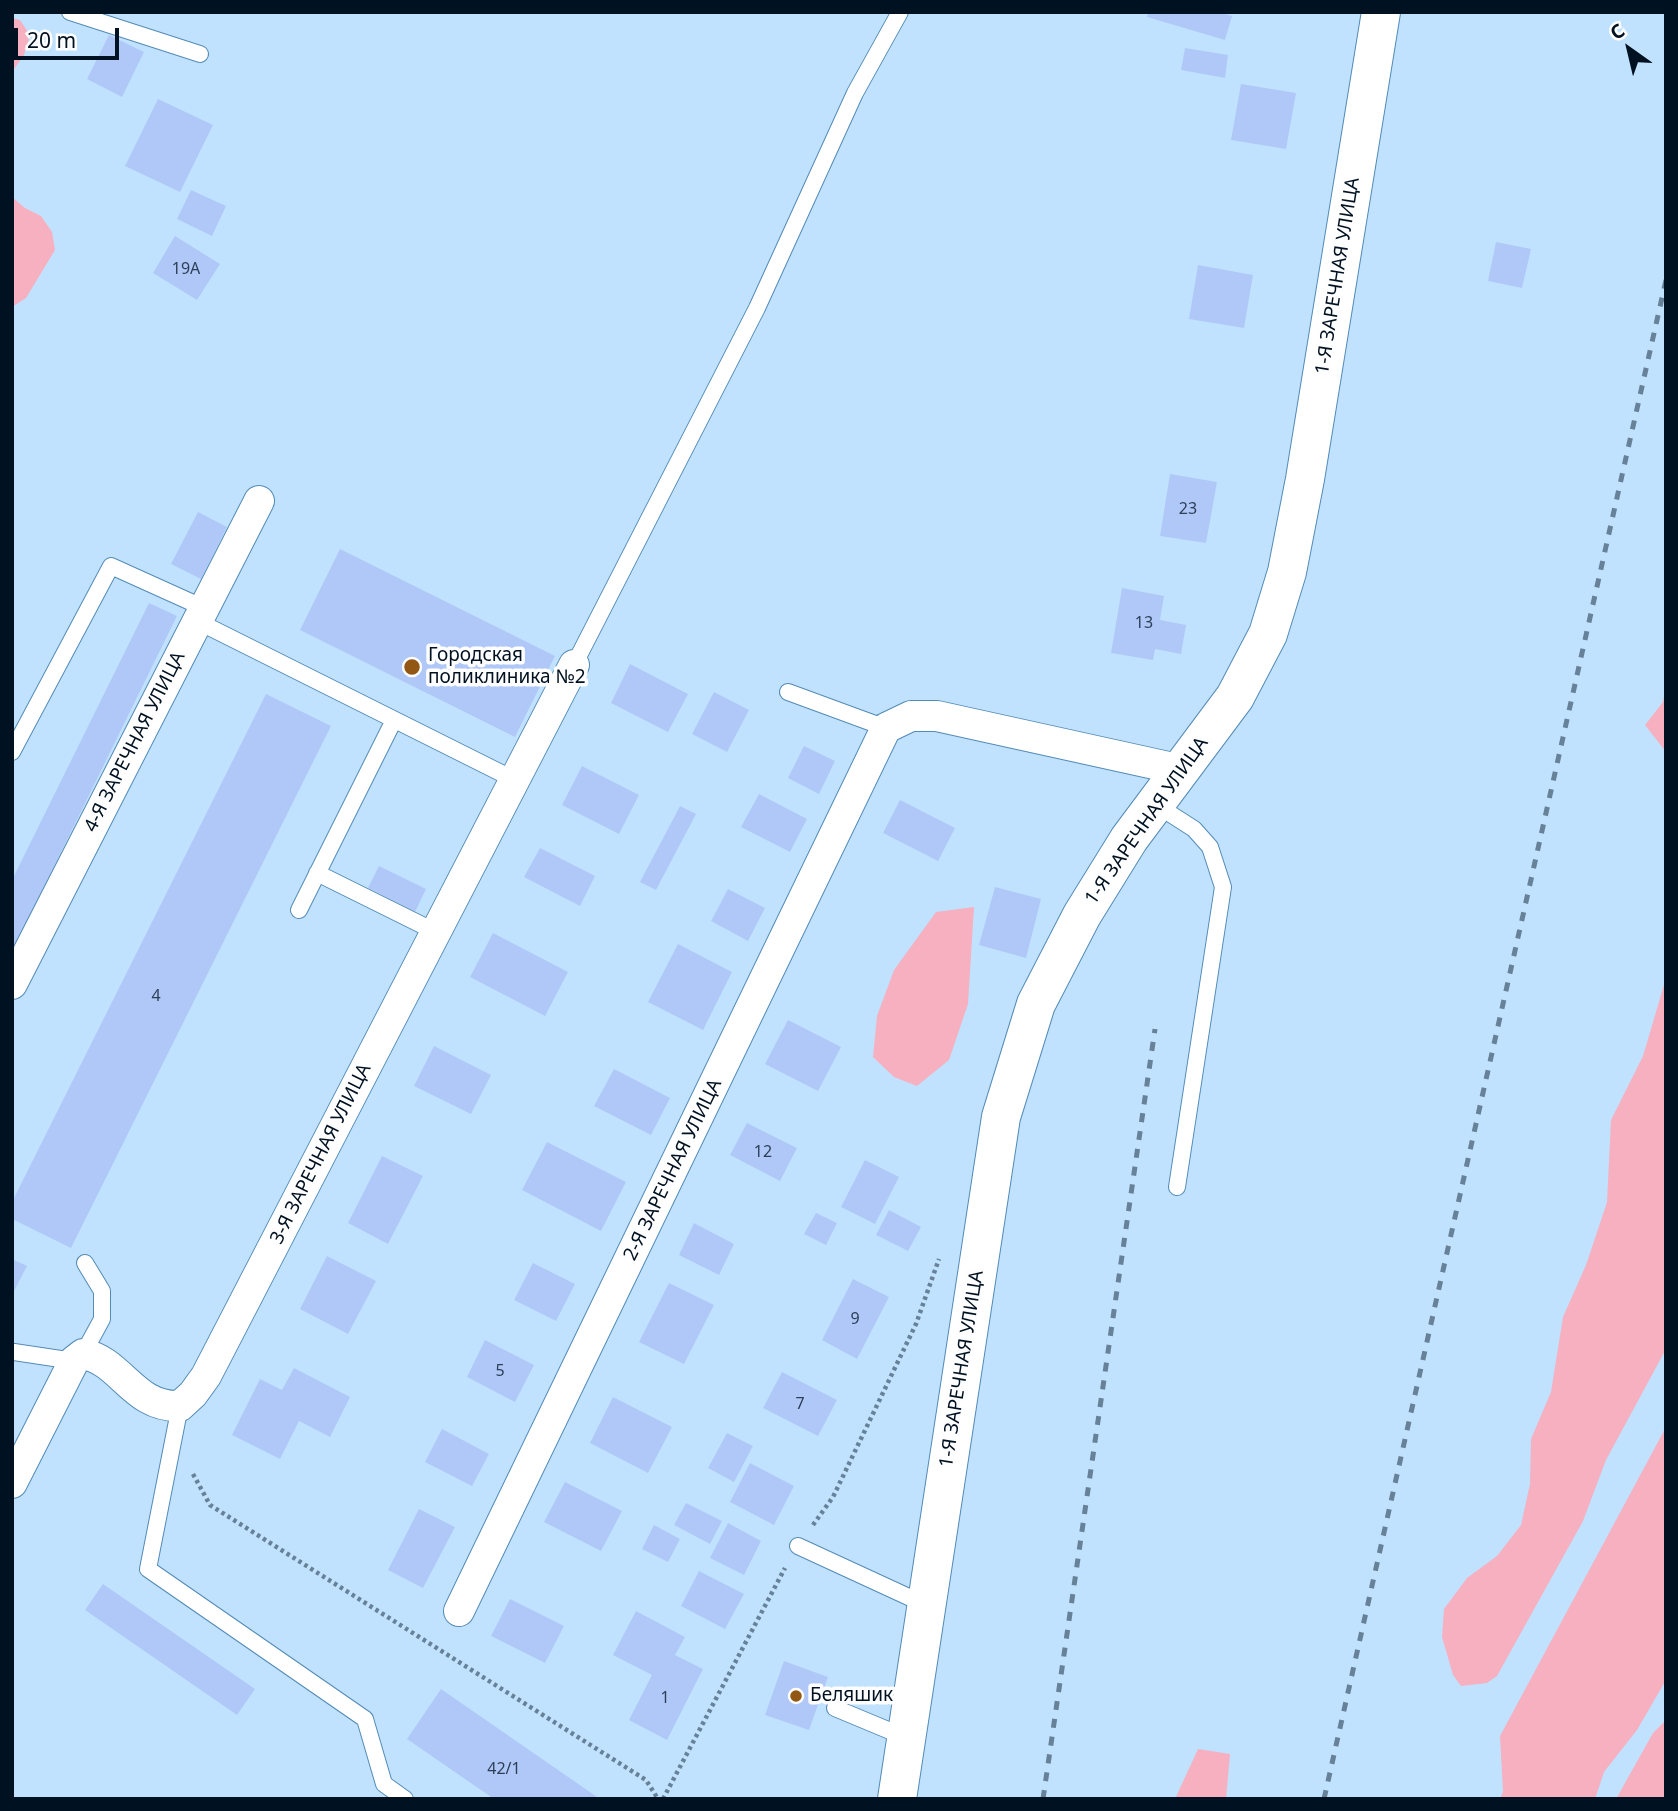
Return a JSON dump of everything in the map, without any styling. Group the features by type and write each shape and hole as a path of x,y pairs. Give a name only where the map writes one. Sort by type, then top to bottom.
{"street":[{"name":"1-Я ЗАРЕЧНАЯ УЛИЦА","path":"897,1799 1000,1117 1036,1004 1082,915 1129,839 1235,697 1268,634 1287,572 1305,478 1381,12"},
{"name":"4-Я ЗАРЕЧНАЯ УЛИЦА","path":"12,984 259,501"},
{"name":"3-Я ЗАРЕЧНАЯ УЛИЦА","path":"178,1417 206,1376 574,665"},
{"path":"886,728 911,716 937,716 1182,770"},
{"name":"2-Я ЗАРЕЧНАЯ УЛИЦА","path":"459,1611 886,728"},
{"path":"12,1483 79,1358 96,1357 149,1400 165,1406 178,1417"}],"lane":[{"path":"70,12 200,54"},
{"path":"574,665 757,308 855,93 900,12"},
{"path":"12,752 111,566 394,720 515,780"},
{"path":"788,692 886,728"},
{"path":"299,910 394,720"},
{"path":"1155,804 1194,829 1210,847 1223,887 1177,1187"},
{"path":"317,873 436,932"},
{"path":"14,1352 79,1358 102,1319 102,1292 85,1263"},
{"path":"178,1417 148,1569 365,1719 384,1784 405,1799"},
{"path":"798,1546 926,1605"},
{"path":"835,1708 906,1738"},
{"path":"374,1799 384,1784"}],"path":[{"path":"178,1417 191,1469 210,1505 646,1780 660,1799 765,1603 798,1546 832,1497 916,1324 944,1247"}],"shaded area":[{"path":"12,18 20,20 30,35 24,55 12,72"},
{"path":"12,197 41,216 52,232 55,250 26,298 12,307"},
{"path":"1666,685 1666,752 1645,725 1663,702"},
{"path":"974,907 968,1004 949,1060 917,1086 894,1077 873,1057 877,1016 894,970 936,912"},
{"path":"1666,978 1666,1349 1606,1460 1583,1521 1497,1676 1487,1683 1461,1686 1453,1675 1442,1637 1444,1609 1467,1578 1497,1556 1521,1525 1530,1484 1531,1439 1551,1392 1563,1317 1586,1265 1607,1202 1611,1120 1643,1056"},
{"path":"1666,1427 1666,1680 1637,1730 1604,1772 1595,1799 1500,1799 1503,1792 1500,1736"},
{"path":"1666,1720 1666,1799 1616,1799 1653,1733"},
{"path":"1198,1749 1230,1754 1226,1799 1175,1799"}],"building":[{"path":"1148,12 1219,12 1232,16 1225,40 1147,17"},
{"path":"109,35 144,52 122,97 87,79"},
{"path":"1185,48 1228,55 1225,78 1181,70"},
{"path":"1241,84 1296,93 1286,149 1231,140"},
{"path":"158,99 213,125 180,192 125,166"},
{"path":"191,190 226,206 212,236 177,219"},
{"path":"175,236 220,264 197,300 153,273"},
{"path":"1496,242 1531,249 1522,288 1488,281"},
{"path":"1198,265 1253,275 1244,328 1189,319"},
{"path":"1170,474 1217,482 1206,543 1160,536"},
{"path":"198,512 227,527 201,579 171,564"},
{"path":"340,549 555,656 515,737 300,630"},
{"path":"1122,588 1164,596 1160,620 1186,625 1181,654 1155,649 1153,660 1111,653"},
{"path":"149,603 177,616 12,952 12,880"},
{"path":"630,664 688,694 668,732 611,703"},
{"path":"714,692 749,710 727,752 692,734"},
{"path":"266,694 331,726 71,1248 12,1219 12,1202"},
{"path":"804,746 835,761 819,794 788,778"},
{"path":"582,766 639,795 619,834 562,805"},
{"path":"759,794 807,819 790,852 741,827"},
{"path":"900,800 955,828 938,861 883,833"},
{"path":"680,806 696,814 656,890 640,882"},
{"path":"540,848 595,876 580,906 524,877"},
{"path":"379,866 426,889 415,912 368,888"},
{"path":"995,887 1041,899 1026,958 979,945"},
{"path":"728,889 765,908 748,941 711,921"},
{"path":"493,933 568,972 545,1016 470,977"},
{"path":"678,944 732,972 703,1030 648,1002"},
{"path":"788,1020 841,1047 818,1091 765,1064"},
{"path":"434,1046 491,1075 471,1114 414,1086"},
{"path":"614,1069 670,1098 651,1135 594,1106"},
{"path":"747,1123 797,1148 780,1181 730,1155"},
{"path":"547,1142 626,1182 601,1231 522,1190"},
{"path":"382,1156 423,1176 388,1244 348,1223"},
{"path":"865,1160 899,1177 875,1224 841,1207"},
{"path":"889,1210 921,1227 908,1251 876,1235"},
{"path":"816,1213 837,1223 826,1245 804,1234"},
{"path":"694,1223 734,1244 719,1275 679,1255"},
{"path":"327,1256 376,1281 348,1334 300,1309"},
{"path":"12,1259 27,1266 12,1295"},
{"path":"533,1263 575,1284 556,1321 514,1300"},
{"path":"853,1279 889,1297 857,1359 822,1340"},
{"path":"669,1283 714,1305 684,1364 639,1342"},
{"path":"485,1340 534,1365 515,1402 467,1377"},
{"path":"294,1368 350,1397 330,1437 299,1421 280,1459 232,1435 260,1379 282,1390"},
{"path":"782,1372 837,1400 818,1436 763,1408"},
{"path":"613,1397 672,1427 648,1473 590,1443"},
{"path":"442,1429 489,1454 472,1486 425,1462"},
{"path":"727,1433 753,1446 734,1482 708,1468"},
{"path":"750,1463 794,1486 774,1525 730,1502"},
{"path":"565,1482 622,1511 601,1551 544,1522"},
{"path":"686,1503 722,1521 710,1544 674,1525"},
{"path":"419,1509 455,1527 423,1588 388,1570"},
{"path":"728,1523 761,1541 744,1575 710,1558"},
{"path":"654,1525 680,1539 668,1562 642,1549"},
{"path":"699,1571 744,1594 725,1629 681,1606"},
{"path":"103,1584 255,1689 237,1715 85,1610"},
{"path":"510,1599 564,1626 545,1663 491,1636"},
{"path":"636,1611 685,1637 675,1655 703,1669 667,1740 629,1720 652,1675 613,1655"},
{"name":"Беляшик","path":"784,1661 828,1677 809,1730 765,1715"},
{"path":"441,1689 600,1799 494,1799 407,1739"}],"railway":[{"path":"1324,1799 1666,280"},
{"path":"1043,1799 1155,1029"}],"place":[{"name":"Городская поликлиника №2","path":"412,667"},
{"name":"Беляшик","path":"796,1696"}]}
